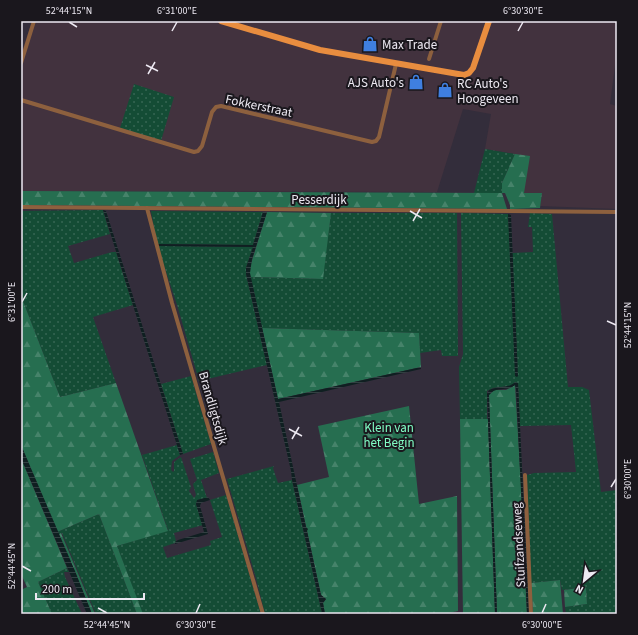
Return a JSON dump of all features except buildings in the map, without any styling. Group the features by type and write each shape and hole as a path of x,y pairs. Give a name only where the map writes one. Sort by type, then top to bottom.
{"main road":[{"path":"221,21 320,50 461,75 468,73 473,68 488,21"}],"street":[{"path":"21,63 34,21"},
{"path":"429,59 441,21"},
{"name":"Fokkerstraat","path":"21,100 194,152 198,151 202,146 212,112 216,107 221,106 372,142 376,141 379,136 396,64"},
{"name":"Pesserdijk","path":"21,207 617,212"},
{"name":"Brandligtsdijk","path":"147,208 172,303 263,614"},
{"name":"Stuifzandseweg","path":"525,475 531,614"}],"shaded area":[{"path":"32,21 617,21 617,51 610,104 617,106 617,209 540,206 542,194 502,193 515,154 485,149 491,114 463,109 437,192 21,191 21,54"},
{"path":"103,210 106,211 183,454 180,455"},
{"path":"263,212 267,212 252,259 250,273 278,399 421,367 421,369 279,402 306,527 308,529 307,531 321,595 326,599 323,603 325,614 321,614 291,471 246,274 246,268 253,247 158,246 158,244 253,245"},
{"path":"508,214 511,215 517,377 515,376"},
{"path":"515,382 518,383 529,614 527,614 515,385 492,392 489,395 497,614 495,614 487,394 489,390 506,387"},
{"path":"21,445 92,614 87,614 21,458"},
{"path":"208,497 210,500 201,503 200,506 208,534 175,544 178,540 204,532 196,504 197,500"}],"green space":[{"path":"134,84 174,97 161,141 120,128"},
{"path":"485,149 515,154 502,183 502,193 474,193"},
{"path":"515,154 530,156 524,193 542,193 540,208 510,209 505,193 502,193 502,183"},
{"path":"21,191 502,193 507,209 21,205"},
{"path":"103,210 110,234 68,246 74,263 116,252 133,305 93,317 116,383 60,397 21,296 21,211"},
{"path":"151,211 263,212 253,245 158,244 159,246 253,247 246,268 246,274 267,365 199,381 178,308 157,244"},
{"path":"267,212 331,213 323,279 250,277 250,267"},
{"path":"331,213 457,213 458,356 442,356 441,350 420,353 419,333 262,328 250,277 322,279"},
{"path":"461,213 508,214 518,376 512,253 533,252 532,227 528,227 530,213 552,214 568,387 582,387 589,390 601,492 617,490 617,614 566,614 565,607 587,604 586,587 562,590 560,580 531,583 527,475 534,473 576,472 571,425 520,426 518,383 493,388 487,391 487,419 460,419 459,367 463,354"},
{"path":"21,296 60,397 116,383 168,531 117,546 143,614 137,614 99,514 57,532 21,445"},
{"path":"262,328 419,333 421,367 278,399"},
{"path":"191,376 211,444 183,454 161,384"},
{"path":"515,385 527,614 497,614 489,395 494,390 506,390"},
{"name":"Klein van het Begin","path":"409,406 419,504 457,496 458,611 443,614 325,614 323,603 326,599 321,595 297,485 329,477 318,426"},
{"path":"460,419 488,419 495,614 463,614"},
{"path":"177,445 180,455 172,461 171,470 173,472 174,471 174,462 181,457 191,487 189,491 194,498 196,495 193,484 197,480 190,459 213,452 219,473 201,480 207,498 198,500 196,504 203,525 174,533 175,543 163,547 167,558 211,545 210,541 222,537 210,500 226,495 261,614 142,614 117,546 168,530 142,455"},
{"path":"21,458 67,568 38,582 52,614 21,614 21,590 27,587 21,574"},
{"path":"274,466 273,468 278,483 292,480 321,614 265,614 227,479"},
{"path":"99,514 137,614 96,614 62,533 58,535 57,532"},
{"path":"61,533 95,614 92,614 58,535"},
{"path":"67,568 69,572 64,572 65,577 82,614 52,614 38,582"},
{"path":"560,580 563,614 533,614 531,583"},
{"path":"586,587 587,604 565,607 564,590"}],"place":[{"name":"Max Trade","path":"370,44"},
{"name":"AJS Auto's","path":"416,82"},
{"name":"RC Auto's Hoogeveen","path":"445,90"}]}
